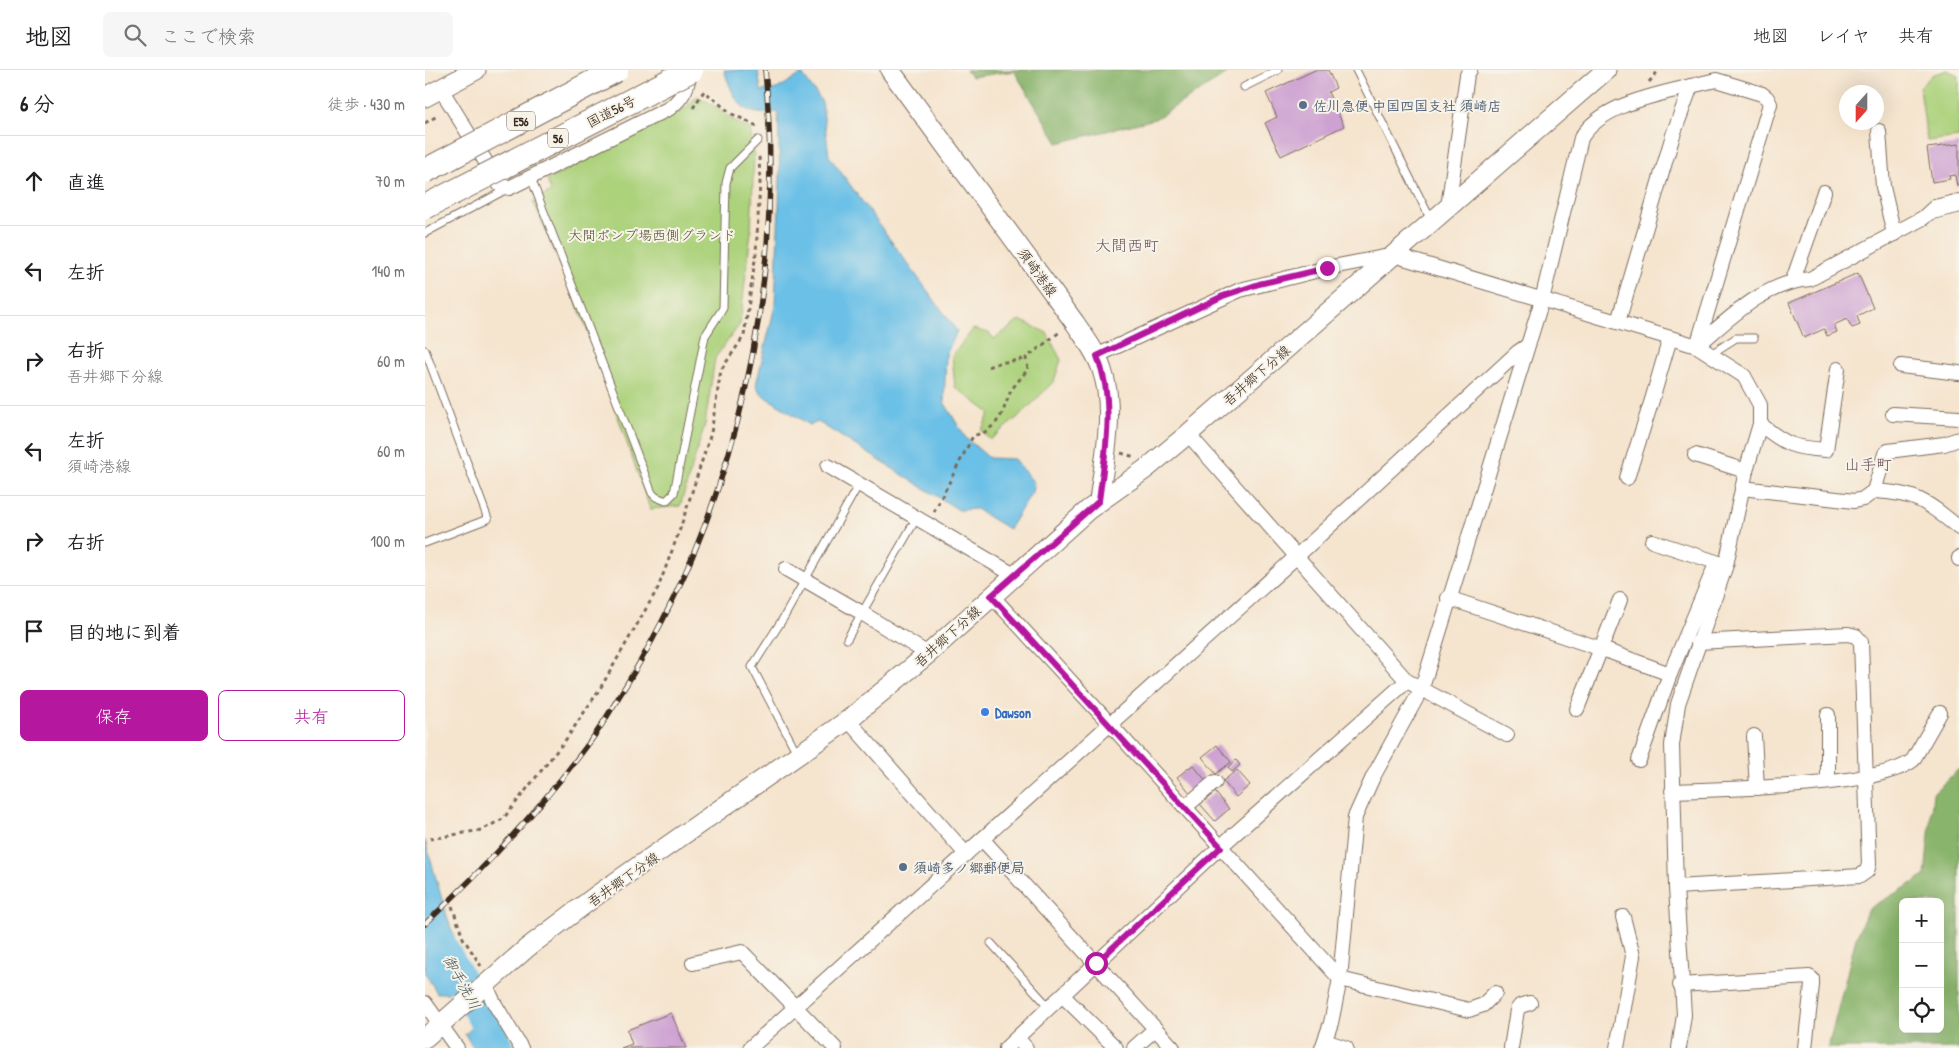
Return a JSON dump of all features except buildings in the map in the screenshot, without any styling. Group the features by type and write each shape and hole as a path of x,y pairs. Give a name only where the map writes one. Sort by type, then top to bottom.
{"highway":[{"name":"E56","path":"425,171 616,70"},
{"name":"国道56号","path":"425,207 690,70"}],"main road":[{"path":"433,93 476,70"},
{"name":"須崎港線","path":"890,70 1075,323 1097,356 1107,387 1109,408 1099,501"},
{"name":"吾井郷下分線","path":"425,1038 445,1022 483,982 597,895 848,720 928,654 1014,575 1099,501 1147,468 1188,434 1395,255 1597,72"}],"street":[{"path":"433,93 500,185 509,188 670,108 680,99 689,85 690,70"},
{"path":"1449,207 1467,75 1470,70"},
{"path":"1346,1048 1323,1044 1331,1023 1340,979 1355,817 1373,777 1421,688 1542,300 1581,138 1589,126 1630,103 1716,80 1762,94 1770,104 1697,346"},
{"path":"1618,322 1673,135 1691,86"},
{"path":"1879,131 1883,187 1893,234"},
{"path":"1793,280 1824,192"},
{"path":"1697,346 1746,303 1793,280 1810,279 1923,218 1935,207 1959,201"},
{"path":"1097,356 1240,290 1327,268 1395,255 1697,346 1744,376 1760,405 1761,424 1745,471 1742,488 1699,642 1676,715 1671,745 1675,886 1680,985 1684,1015 1679,1048"},
{"path":"1627,478 1653,400 1670,338"},
{"path":"750,1048 983,840 1109,723 1297,556 1518,352 1527,346"},
{"path":"1901,366 1959,373"},
{"path":"1761,424 1782,442 1798,448 1826,450 1838,369"},
{"path":"1893,414 1959,418"},
{"path":"1188,434 1407,682 1507,735"},
{"path":"1742,488 1854,501 1863,499 1874,491 1885,454 1888,451 1944,444 1959,439"},
{"path":"1695,455 1745,471"},
{"path":"828,466 1014,575"},
{"path":"1874,491 1909,495 1926,501 1959,528"},
{"path":"1652,541 1721,564"},
{"path":"1639,760 1669,674 1721,564"},
{"path":"786,569 862,612 928,654"},
{"path":"991,596 1109,723 1340,979 1469,1010 1483,1005 1495,993"},
{"path":"1448,598 1602,648 1669,674"},
{"path":"1577,709 1620,600"},
{"path":"1675,886 1860,876 1867,871 1869,864 1861,642 1856,636 1848,634 1699,642"},
{"path":"1006,1048 1022,1043 1049,1008 1096,963 1221,847 1407,682"},
{"path":"1672,791 1757,788 1829,782 1867,777 1907,766 1913,760 1940,713"},
{"path":"1828,715 1829,782"},
{"path":"848,720 966,854"},
{"path":"1754,736 1757,788"},
{"path":"1185,807 1215,782"},
{"path":"983,840 1173,1048"},
{"path":"1617,1048 1633,956 1623,917"},
{"path":"693,963 742,952 835,1048"},
{"path":"1680,985 1809,976 1812,979 1812,985 1805,1048"},
{"path":"483,982 521,1048"},
{"path":"1063,996 1116,1048"},
{"path":"425,1003 445,1022 457,1048"},
{"path":"1511,1048 1517,1010 1520,1006 1530,1003"},
{"path":"1134,1048 1155,1030"}],"lane":[{"path":"1244,87 1278,70"},
{"path":"1356,70 1432,222"},
{"path":"531,178 652,493 666,501 674,493 705,336 723,308 725,183 730,168 758,140"},
{"path":"425,233 509,188"},
{"path":"1923,218 1959,209"},
{"path":"1711,354 1736,338 1754,338"},
{"path":"425,350 488,518 425,542"},
{"path":"798,756 752,667 784,617 804,578 859,484"},
{"path":"847,639 916,519"},
{"path":"991,943 1049,1008"}],"path":[{"path":"425,123 439,115"},
{"path":"987,367 1003,360 1014,362 1026,358 1053,335 1075,323"},
{"path":"930,518 973,436 985,432 1002,414 1011,390 1027,369 1026,358"},
{"path":"1113,453 1125,453 1138,459"},
{"path":"452,906 463,938 483,982"}],"green space":[{"path":"966,70 1233,70 1155,119 1058,143 1014,71 971,77"},
{"path":"1947,70 1959,76 1959,137 1927,141 1920,87 1932,75"},
{"name":"大間ポンプ場西側グランド","path":"697,96 750,129 754,153 751,231 740,324 715,358 705,424 680,506 650,509 587,328 533,201 551,192 547,180 687,107"},
{"path":"1020,320 1047,333 1061,360 1054,381 1024,412 990,440 981,431 990,413 955,387 952,356 973,329 989,333 994,339"},
{"path":"1959,769 1959,1048 1828,1048 1856,938 1868,909 1925,876 1933,793"}],"water":[{"path":"724,70 758,70 761,91 777,89 802,74 822,102 829,156 957,331 946,355 944,402 965,437 989,458 1014,459 1034,483 1032,492 1009,529 976,509 959,510 818,422 810,425 761,394 756,385 775,306 780,180 778,112 759,113 751,112 745,108 735,98"},
{"path":"425,840 447,917 468,976 448,993 437,993 425,973"},
{"path":"490,1013 510,1048 473,1048 465,1034"}],"waterway":[{"name":"御手洗川","path":"425,915 499,1048"}],"railway":[{"path":"425,924 513,836 553,789 596,733 625,687 664,617 697,544 724,468 745,390 760,310 768,230 770,150 765,70"}],"place":[{"name":"佐川急便 中国四国支社 須崎店","path":"1303,105"},
{"name":"Dawson","path":"985,712"},
{"name":"須崎多ノ郷郵便局","path":"903,867"}],"district":[{"name":"大間西町","path":"1127,245"},
{"name":"山手町","path":"1868,464"}],"route":[{"path":"1096,963 1221,847 991,596 1099,501 1109,408 1107,387 1097,356 1223,296 1259,284 1327,268"}]}
